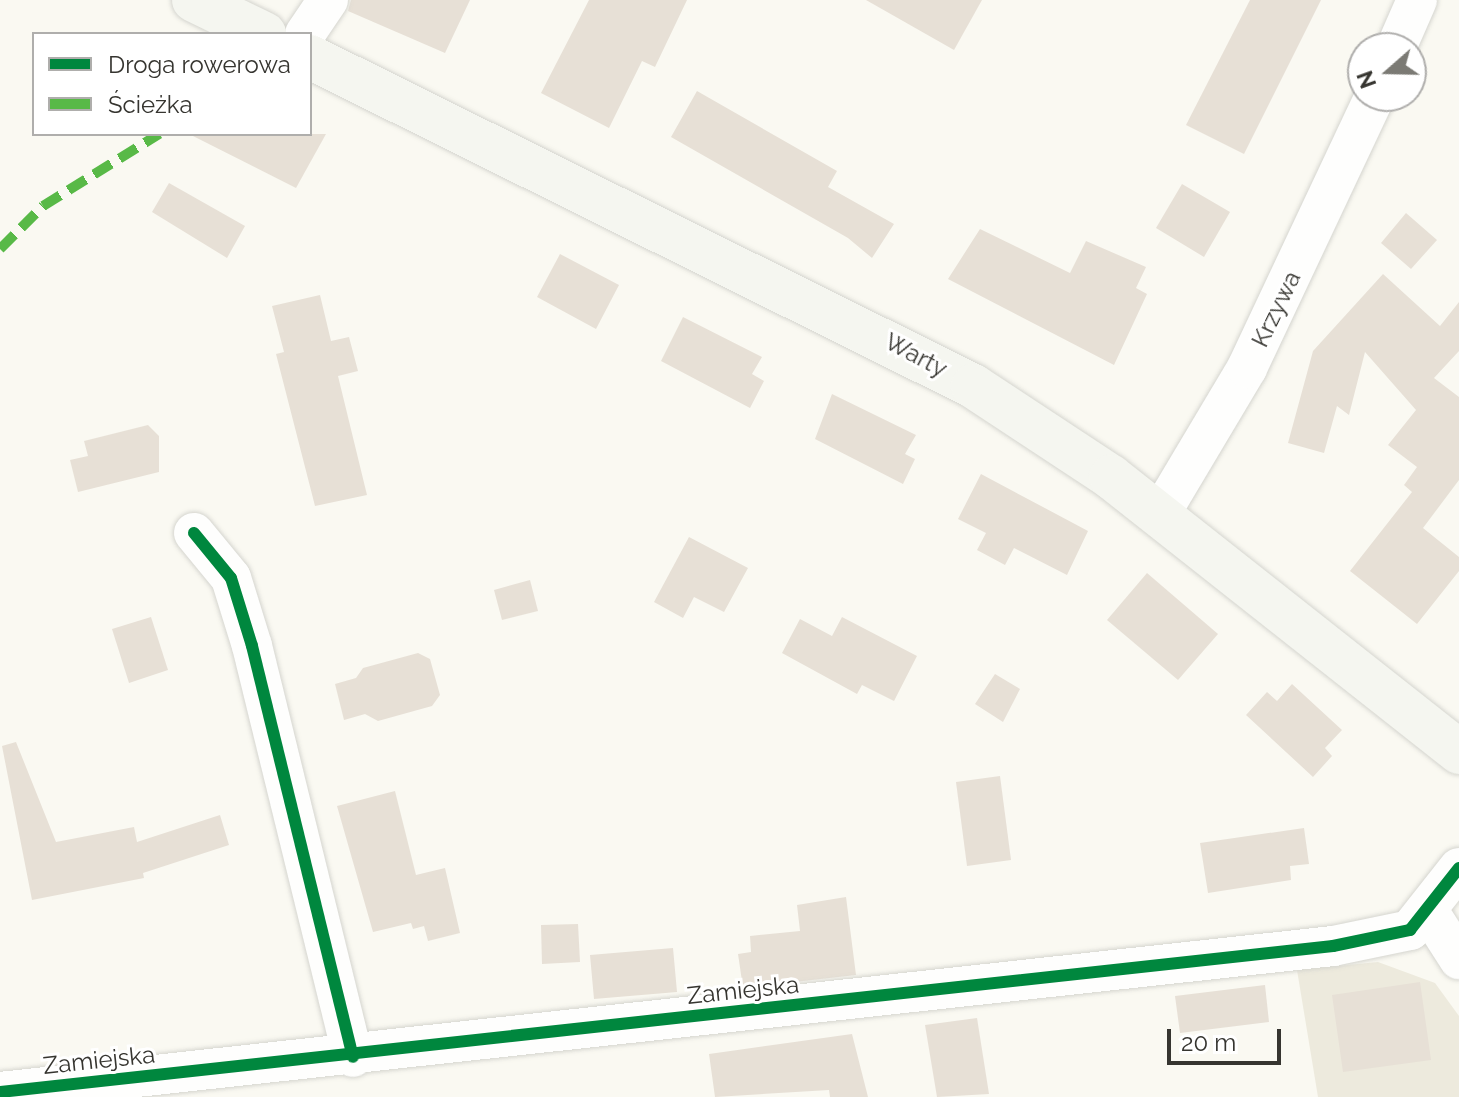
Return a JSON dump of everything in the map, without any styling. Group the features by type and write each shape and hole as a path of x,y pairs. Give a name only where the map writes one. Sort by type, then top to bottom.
{"main road":[{"path":"194,0 260,32"},
{"name":"Warty","path":"312,58 922,357 1071,448 1160,514 1459,752"}],"street":[{"path":"306,32 328,0"},
{"path":"1403,32 1417,0"},
{"name":"Krzywa","path":"1160,514 1247,368 1367,112"},
{"path":"194,533 235,592 353,1057"},
{"name":"Zamiejska","path":"0,1092 353,1057 1333,946 1410,930 1429,912 1459,868"},
{"path":"1429,912 1459,959"}],"shaded area":[{"path":"1378,962 1435,983 1459,1016 1459,1097 1318,1097 1297,970"}],"building":[{"path":"351,0 470,0 445,53 348,11"},
{"path":"589,0 687,0 655,67 642,61 609,128 541,93"},
{"path":"866,0 982,0 954,50"},
{"path":"1250,0 1321,0 1244,154 1186,125"},
{"path":"697,91 837,171 828,187 894,224 872,258 848,238 671,137"},
{"path":"326,134 296,188 193,136"},
{"path":"169,183 245,226 227,258 152,212"},
{"path":"1182,184 1230,212 1204,257 1156,228"},
{"path":"1406,213 1437,240 1411,269 1381,243"},
{"path":"980,229 1070,273 1086,241 1146,267 1136,288 1147,294 1114,365 948,279"},
{"path":"560,254 619,285 596,329 537,297"},
{"path":"1383,274 1440,326 1459,302 1459,351 1434,378 1459,397 1459,480 1423,528 1459,557 1459,571 1417,624 1350,571 1412,492 1404,485 1417,467 1388,445 1416,410 1365,352 1349,415 1337,406 1324,453 1288,443 1313,351"},
{"path":"320,295 331,341 349,337 358,371 338,376 367,495 315,506 276,354 284,352 272,306"},
{"path":"683,317 762,357 752,374 764,381 750,408 661,361"},
{"path":"832,394 916,435 905,454 915,459 903,484 815,439"},
{"path":"148,425 159,436 159,472 78,492 70,460 88,456 84,441"},
{"path":"981,474 1088,531 1067,575 1014,548 1005,565 977,550 986,533 958,519"},
{"path":"689,537 748,568 724,612 694,597 683,618 654,602"},
{"path":"1147,573 1218,634 1178,680 1107,620"},
{"path":"530,580 538,611 502,620 494,590"},
{"path":"151,617 168,670 129,683 112,629"},
{"path":"842,617 917,656 894,701 862,685 857,694 782,653 800,619 832,636"},
{"path":"418,653 430,659 440,695 432,706 378,721 365,714 344,720 335,684 356,678 363,668"},
{"path":"995,674 1020,689 1003,722 975,704"},
{"path":"1292,684 1342,730 1325,748 1332,756 1313,777 1246,715 1267,692 1277,701"},
{"path":"16,742 56,842 134,827 137,842 220,815 229,845 143,873 144,878 32,900 2,746"},
{"path":"1000,776 1011,860 967,866 956,782"},
{"path":"395,791 416,875 445,868 460,933 428,941 424,926 413,929 411,923 373,932 337,806"},
{"path":"1304,828 1309,864 1290,866 1291,880 1208,893 1200,843"},
{"path":"846,897 856,975 743,988 738,954 751,952 750,936 800,931 797,905"},
{"path":"578,924 580,962 542,964 541,925"},
{"path":"673,948 677,992 594,999 590,955"},
{"path":"1420,982 1431,1060 1343,1072 1332,995"},
{"path":"1265,985 1269,1022 1180,1033 1175,996"},
{"path":"977,1018 989,1094 937,1097 925,1025"},
{"path":"852,1034 868,1097 830,1097 829,1090 715,1097 709,1054"}],"marked path":[{"path":"0,249 43,206 156,136"}],"cycle path":[{"path":"194,533 231,578 252,646 353,1057"},
{"path":"0,1092 1333,946 1410,930 1459,868"}]}
